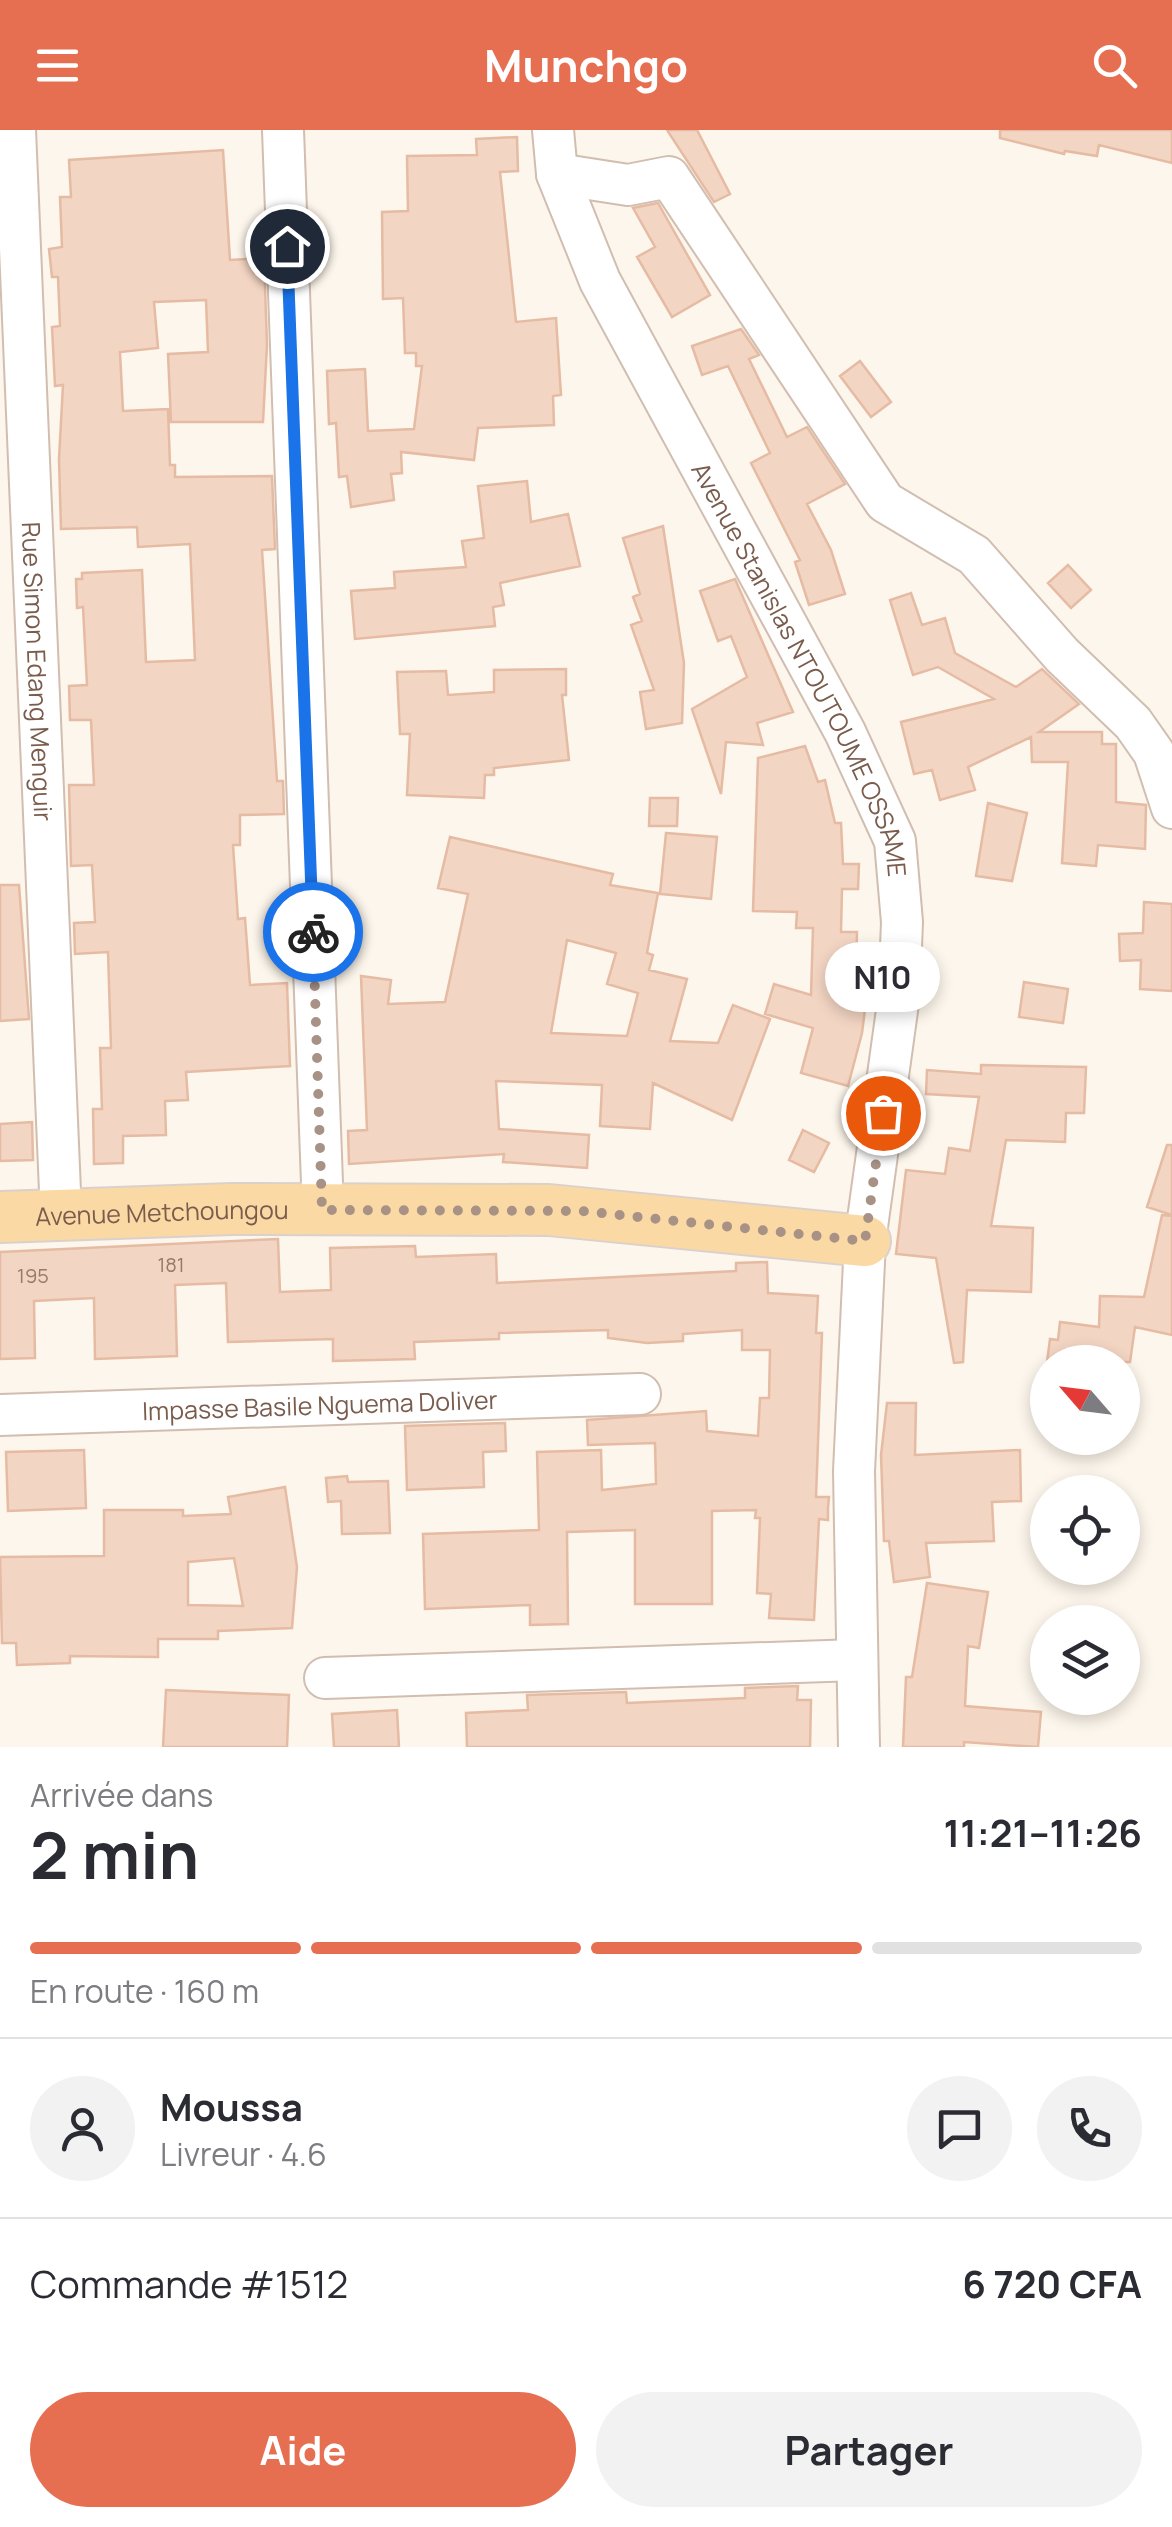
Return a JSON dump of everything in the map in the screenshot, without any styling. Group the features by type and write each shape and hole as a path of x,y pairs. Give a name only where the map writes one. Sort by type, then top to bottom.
{"main road":[{"name":"Avenue Metchoungou","path":"0,1217 322,1210 582,1211 865,1241"}],"street":[{"name":"Rue Simon Edang Menguir","path":"15,130 61,1215"},
{"path":"283,130 322,1210"},
{"name":"Avenue Stanislas NTOUTOUME OSSAME","path":"553,130 557,174 600,281 844,732 896,841 902,922 898,996 865,1241 854,1472 859,1747"},
{"path":"557,174 628,186 669,177 884,502 974,555 1062,656 1133,723 1154,753 1172,808"},
{"name":"Impasse Basile Nguema Doliver","path":"0,1415 640,1394"},
{"path":"325,1678 856,1660"}],"building":[{"path":"667,130 697,130 730,194 714,202"},
{"path":"1000,130 1172,130 1172,163 1099,145 1097,156 1065,151 1064,154 1000,138"},
{"path":"517,137 518,171 500,172 516,322 556,318 561,395 553,396 554,425 478,428 474,460 401,452 402,473 391,474 394,500 351,507 347,476 339,477 336,423 329,424 327,371 365,369 368,431 414,429 422,366 416,366 416,353 405,353 403,298 383,299 382,212 408,211 407,156 477,155 476,139"},
{"path":"223,150 230,260 264,258 267,345 263,422 171,422 168,354 208,352 206,300 154,302 158,348 120,352 123,411 168,409 170,465 175,465 175,477 272,476 275,549 262,550 277,781 283,781 284,814 240,815 240,845 233,845 238,919 245,918 250,985 287,983 290,1066 186,1072 188,1100 165,1101 166,1135 123,1136 123,1163 94,1164 93,1109 102,1109 100,1048 111,1048 108,952 75,954 74,923 95,922 92,865 71,866 69,785 94,785 91,720 70,720 69,686 87,685 83,607 77,608 76,579 82,579 82,573 142,570 146,662 195,660 190,544 138,547 137,527 61,529 63,385 55,386 52,327 60,326 58,277 52,277 49,249 62,247 60,197 71,197 69,160"},
{"path":"658,203 710,295 672,317 637,257 655,247 633,208"},
{"path":"741,329 759,355 749,359 787,437 807,427 845,484 807,504 831,550 845,594 809,605 795,562 800,560 751,463 770,453 728,366 702,375 692,346"},
{"path":"860,361 891,402 871,417 840,376"},
{"path":"527,481 531,522 568,514 580,566 500,583 504,605 493,607 495,626 355,639 351,591 395,588 394,572 466,567 462,541 484,538 478,486"},
{"path":"663,526 684,663 682,723 646,729 640,692 654,690 631,625 642,621 633,597 640,594 623,538"},
{"path":"1068,565 1091,590 1071,608 1048,583"},
{"path":"735,579 793,712 757,723 763,745 726,742 721,794 692,709 747,677 731,636 718,641 700,591"},
{"path":"911,593 922,625 945,618 955,653 1016,687 1042,669 1079,704 1039,732 1102,732 1102,744 1116,744 1116,802 1146,805 1145,849 1098,845 1096,866 1062,863 1068,762 1032,762 1031,737 968,767 975,790 940,800 932,770 914,774 901,722 994,699 938,667 913,675 890,600"},
{"path":"566,669 566,695 562,695 569,760 494,768 494,775 485,775 484,798 407,795 410,734 400,734 397,672 446,671 448,695 494,692 494,670"},
{"path":"805,746 818,782 825,780 835,823 841,823 843,864 859,864 858,889 842,889 841,932 857,932 856,976 869,978 862,1033 848,1086 801,1073 813,1028 765,1014 774,984 811,995 813,928 796,928 797,912 753,911 758,758"},
{"path":"650,798 678,798 677,826 649,826"},
{"path":"988,803 1027,813 1012,881 976,876"},
{"path":"666,833 717,837 711,899 660,894"},
{"path":"450,837 613,874 610,885 658,893 647,953 653,955 649,970 687,979 670,1041 718,1043 733,1005 770,1019 732,1120 653,1083 650,1129 600,1126 602,1085 496,1081 499,1129 589,1135 587,1168 503,1162 504,1154 349,1164 348,1131 367,1130 361,976 391,980 388,1004 445,1002 468,894 438,888","holes":["567,940 616,953 607,984 638,993 627,1036 551,1033"]},
{"path":"0,885 19,885 29,1019 0,1021"},
{"path":"1144,902 1172,904 1172,991 1140,989 1141,960 1120,961 1119,934 1143,933"},
{"path":"1024,982 1068,989 1063,1023 1019,1017"},
{"path":"981,1065 1086,1067 1084,1113 1066,1113 1065,1142 1006,1140 991,1226 1033,1228 1031,1292 967,1290 963,1362 954,1363 936,1258 896,1254 906,1170 945,1174 949,1148 970,1151 979,1097 926,1094 927,1070 981,1074"},
{"path":"32,1122 33,1160 0,1161 0,1124"},
{"path":"803,1130 829,1143 814,1172 789,1160"},
{"path":"1167,1145 1172,1145 1172,1215 1147,1207"},
{"path":"1162,1215 1172,1216 1172,1335 1135,1327 1132,1345 1049,1345 1050,1339 1058,1340 1060,1322 1099,1327 1100,1296 1144,1297"},
{"path":"278,1239 280,1292 331,1290 330,1248 415,1246 416,1257 496,1254 497,1283 736,1271 736,1263 767,1262 768,1293 818,1296 816,1333 822,1333 816,1497 829,1497 828,1520 819,1519 814,1620 769,1618 771,1594 757,1593 760,1518 755,1518 756,1510 712,1511 712,1604 635,1604 635,1530 567,1532 568,1624 530,1625 530,1605 425,1609 423,1534 539,1530 537,1452 601,1450 602,1490 656,1484 655,1443 588,1445 587,1420 706,1411 707,1431 758,1436 760,1398 769,1398 770,1350 742,1350 742,1330 683,1334 683,1341 647,1343 608,1338 608,1330 499,1333 499,1339 414,1342 415,1359 333,1361 333,1339 228,1342 226,1283 175,1285 177,1356 95,1359 94,1298 34,1301 35,1358 0,1359 0,1252"},
{"path":"887,1403 916,1403 915,1455 1020,1450 1021,1501 992,1502 994,1541 926,1543 930,1577 894,1582 889,1541 884,1541 881,1455"},
{"path":"505,1423 506,1451 483,1452 484,1487 407,1490 405,1426"},
{"path":"84,1450 86,1508 8,1511 6,1452"},
{"path":"347,1476 348,1482 388,1481 390,1533 342,1534 341,1501 328,1502 326,1478"},
{"path":"285,1487 297,1567 292,1628 218,1631 218,1639 158,1639 158,1657 70,1656 70,1663 17,1665 16,1643 2,1643 0,1557 104,1556 104,1510 183,1510 183,1516 231,1514 228,1497","holes":["234,1558 243,1606 188,1605 188,1562"]},
{"path":"927,1583 988,1592 979,1648 968,1646 965,1706 1041,1715 1038,1747 964,1742 964,1747 903,1747 906,1677 912,1677"},
{"path":"798,1686 797,1700 811,1700 810,1747 467,1747 466,1713 528,1710 527,1695 626,1692 627,1703 745,1698 745,1688"},
{"path":"166,1690 289,1695 287,1747 163,1747"},
{"path":"397,1710 399,1747 334,1747 332,1714"}],"way so far":[{"path":"313,932 322,1210 582,1211 865,1241 883,1113"}],"place":[{"name":"N10","path":"883,1113"}],"route":[{"path":"287,246 313,932"}]}
